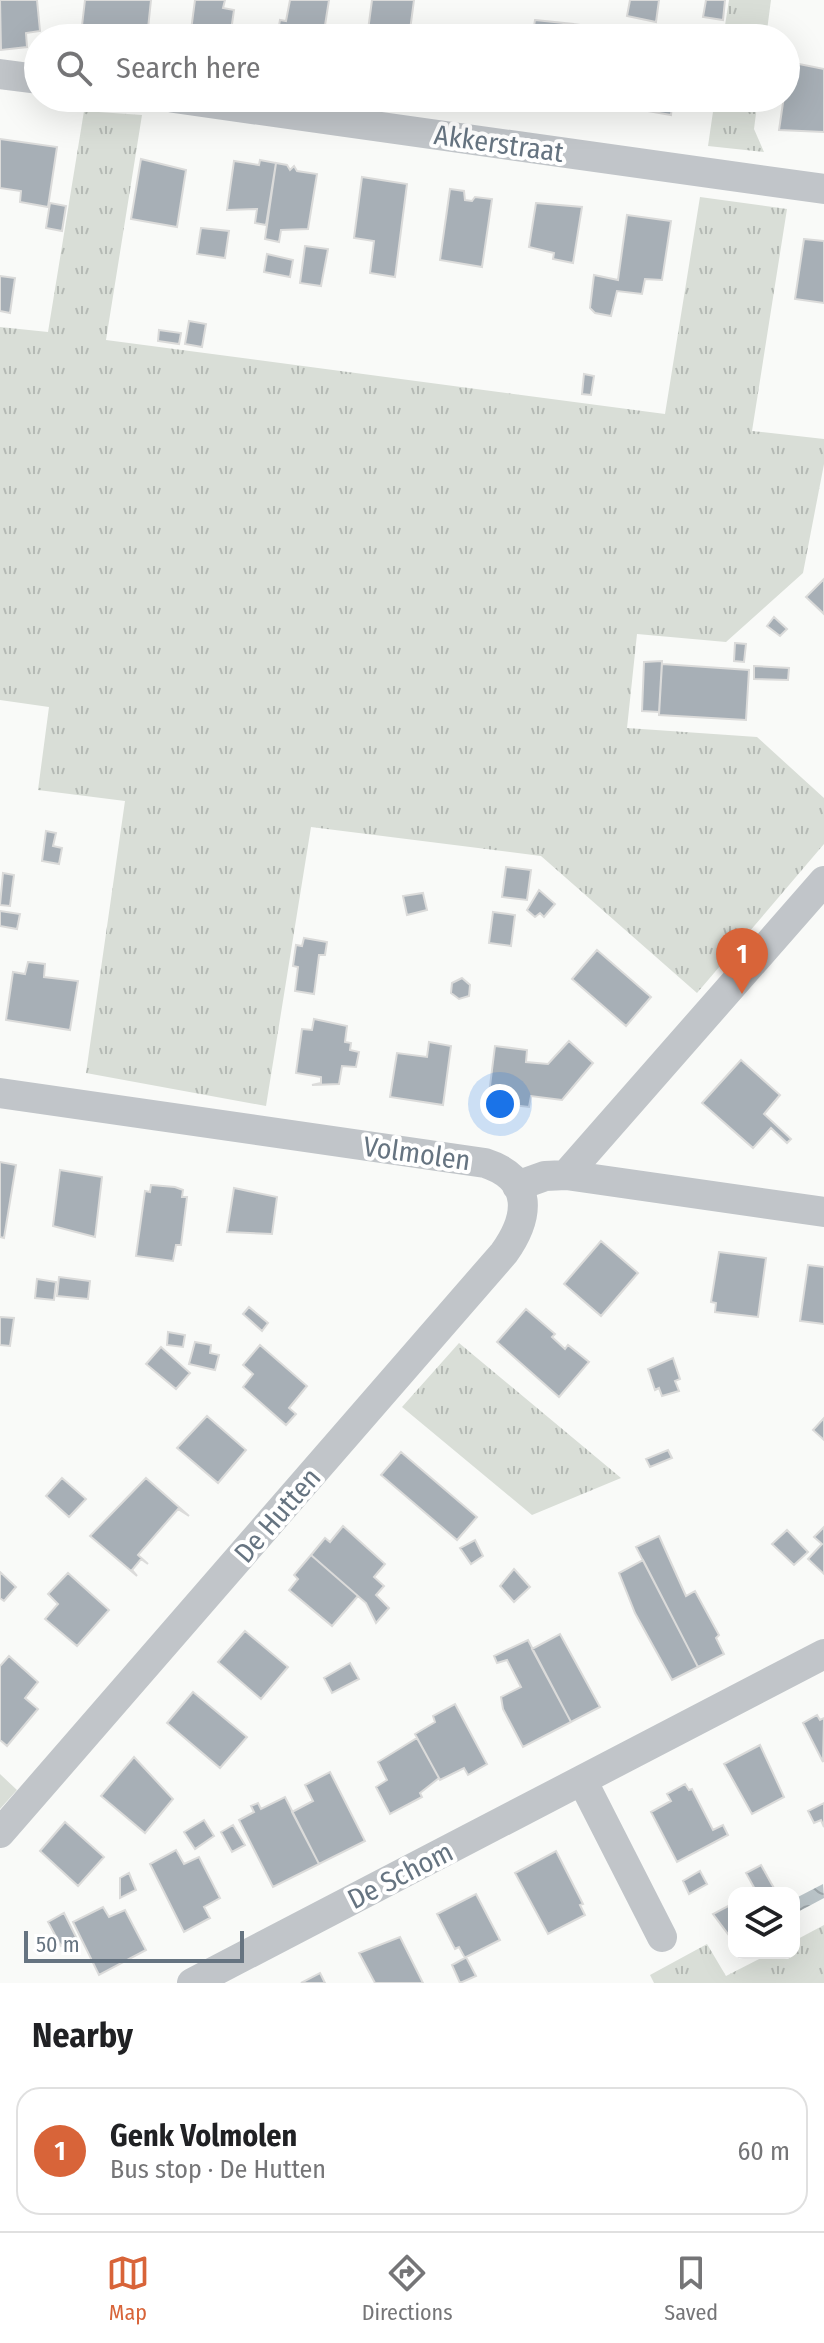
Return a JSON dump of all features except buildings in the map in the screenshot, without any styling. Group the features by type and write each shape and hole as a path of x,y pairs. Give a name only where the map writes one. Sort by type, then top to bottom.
{"street":[{"path":"0,74 24,77"},
{"name":"Akkerstraat","path":"274,112 824,189"},
{"path":"566,1175 824,881"},
{"name":"Volmolen","path":"0,1093 485,1163 504,1172 517,1186"},
{"path":"517,1186 536,1179 566,1175 824,1212"},
{"name":"De Hutten","path":"0,1833 504,1253 524,1215 525,1206 517,1186"},
{"name":"De Schom","path":"212,1978 824,1654"},
{"path":"582,1780 662,1937"}],"green space":[{"path":"729,0 771,0 768,24 725,24"},
{"path":"84,112 142,115 106,340 665,414 700,197 787,209 752,431 824,439 824,464 803,573 726,642 637,634 627,728 757,737 824,798 824,844 697,993 541,856 311,827 266,1106 86,1073 125,801 38,790 49,707 0,700 0,327 48,332"},
{"path":"713,112 756,112 754,129 764,152 708,146"},
{"path":"459,1343 621,1478 532,1515 402,1407"},
{"path":"0,1774 17,1790 0,1809"},
{"path":"824,1925 824,1983 654,1983 650,1975 707,1944 726,1976 759,1959 800,1959 800,1938"}],"water":[{"path":"823,1884 824,1898 800,1911 800,1896"}],"place":[{"name":"Genk Volmolen","path":"742,994"}]}
